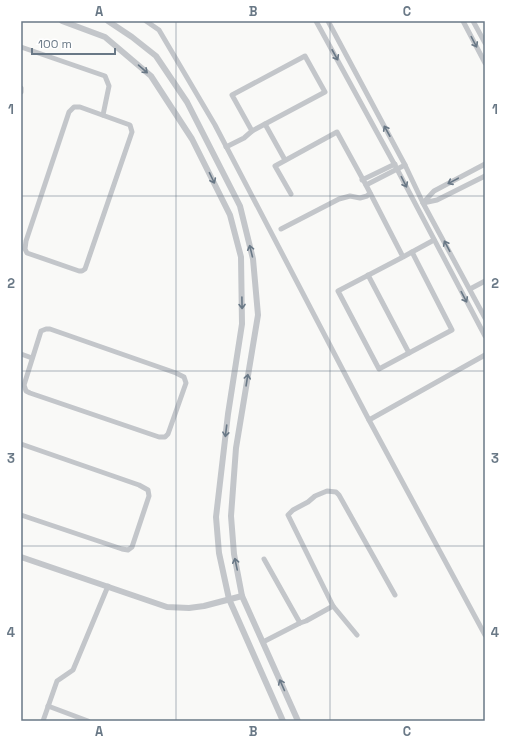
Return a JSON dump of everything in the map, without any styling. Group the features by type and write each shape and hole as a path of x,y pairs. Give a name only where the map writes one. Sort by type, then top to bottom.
{"street":[{"path":"62,21 105,37 151,76 192,139 230,215 241,257 242,324 228,414 216,516 219,553 229,599 283,721"},
{"path":"108,21 132,37 156,56 187,102 240,206 253,259 258,315 236,448 231,516 234,554 242,596 298,721"},
{"path":"146,21 159,30 215,125 369,420 485,634"},
{"path":"316,21 396,167 485,336"},
{"path":"328,21 485,318"},
{"path":"463,21 485,63"},
{"path":"473,21 485,43"},
{"path":"21,47 105,76 109,86 103,115"},
{"path":"226,147 244,138 252,131 325,92 305,56 232,95 252,131"},
{"path":"80,106 103,115 130,125 132,132 85,269 79,271 27,253 25,249 26,241 69,112 74,107 80,106"},
{"path":"265,124 284,160"},
{"path":"291,194 275,166 337,132 403,257"},
{"path":"424,203 434,191 485,164"},
{"path":"362,180 405,165"},
{"path":"366,185 396,167"},
{"path":"424,203 437,200 485,176"},
{"path":"281,229 340,199 350,196 360,198 367,196 370,193"},
{"path":"412,252 452,330 379,369 338,291 434,240"},
{"path":"368,275 409,352"},
{"path":"470,289 485,281"},
{"path":"50,329 176,373 184,377 186,383 168,434 164,437 159,437 30,393 26,390 24,385 32,358 41,331 50,329"},
{"path":"21,354 32,358"},
{"path":"369,420 485,355"},
{"path":"21,444 139,486 148,490 149,496 132,547 128,550 122,550 21,515"},
{"path":"357,635 333,606 288,515 292,510 308,502 315,496 327,491 336,492 395,595"},
{"path":"21,556 167,607 188,608 204,606 242,596"},
{"path":"264,559 300,623"},
{"path":"43,721 57,681 73,670 108,586"},
{"path":"263,642 333,606"},
{"path":"48,706 88,721"}]}
